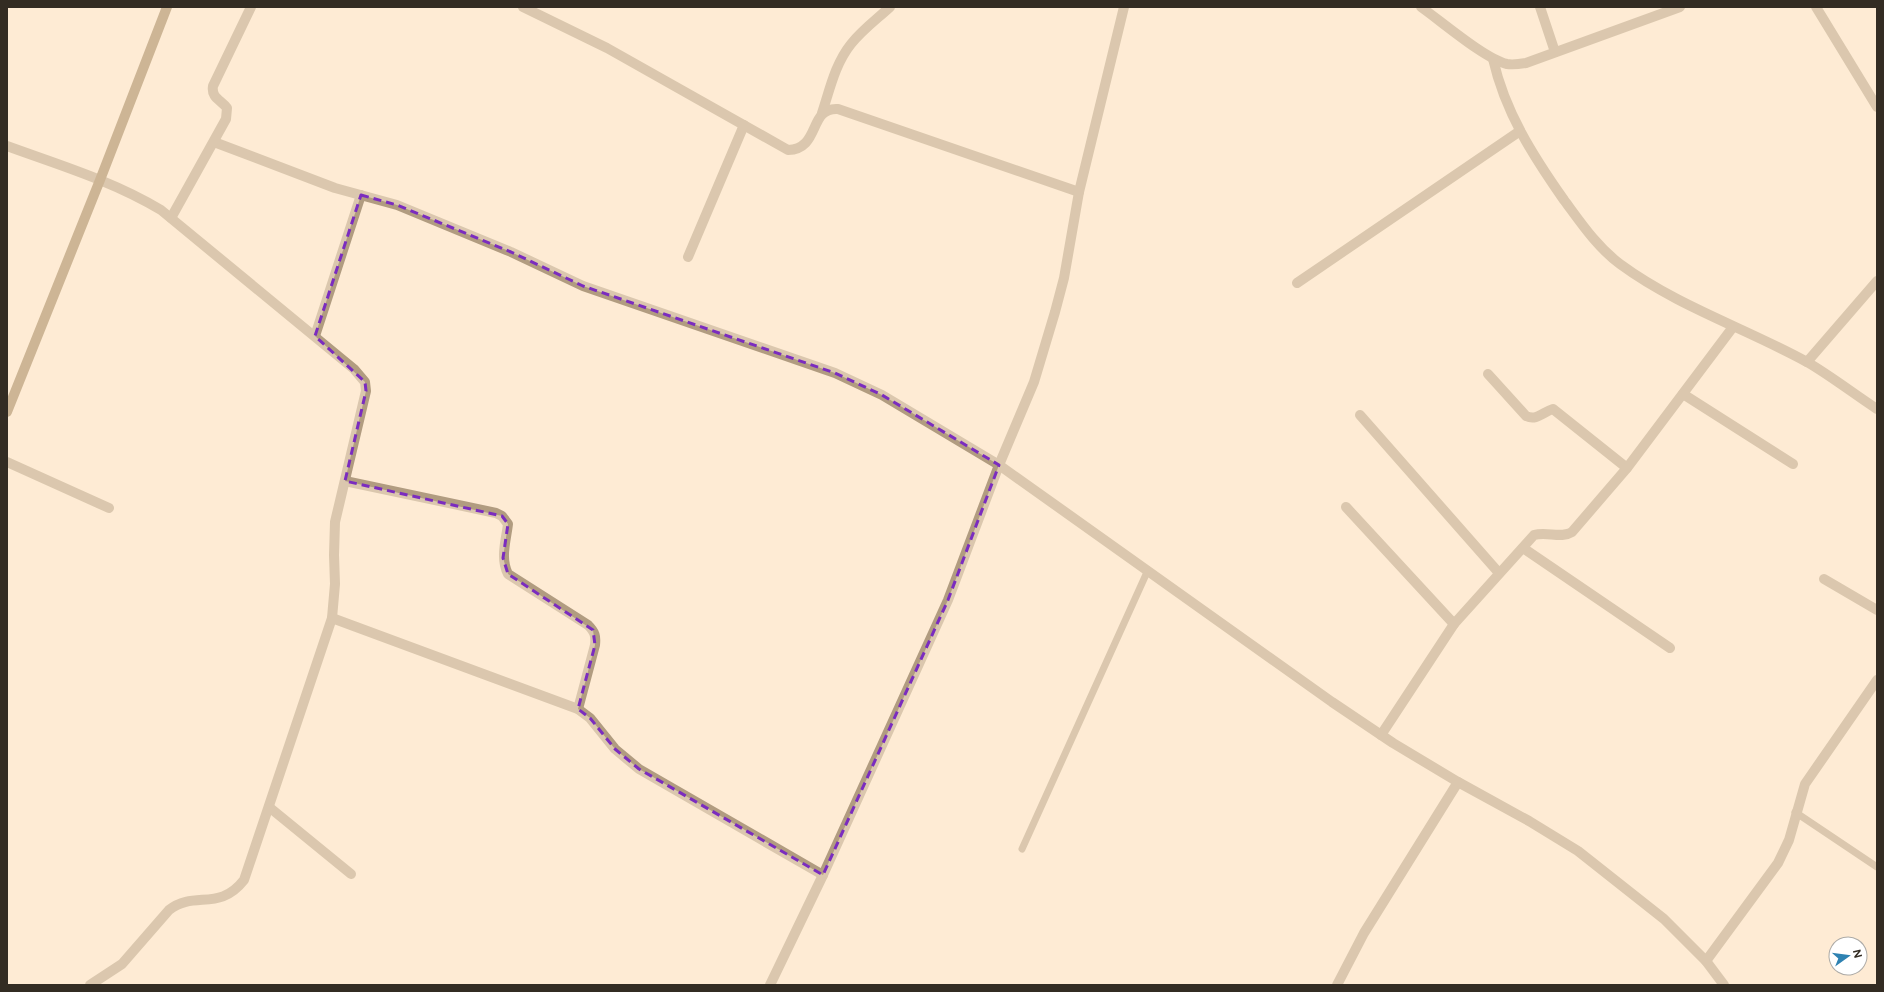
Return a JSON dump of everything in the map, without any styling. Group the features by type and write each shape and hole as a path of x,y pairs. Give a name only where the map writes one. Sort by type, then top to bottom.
{"main road":[{"path":"7,412 100,180 167,7"}],"street":[{"path":"170,218 226,119 228,113 227,108 214,96 212,92 213,86 251,7"},
{"path":"523,7 607,48 788,150 796,150 808,141 822,113 835,73 842,58 851,44 890,7"},
{"path":"770,985 823,875 948,600 999,465 1034,382 1064,278 1079,192 1124,7"},
{"path":"1421,7 1493,59 1507,64 1526,63 1680,7"},
{"path":"1540,7 1555,52"},
{"path":"1816,7 1877,107"},
{"path":"1493,59 1502,91 1520,131 1539,165 1581,224 1618,263 1675,298 1807,362 1877,409"},
{"path":"822,113 829,109 838,109 1079,192"},
{"path":"688,256 744,125"},
{"path":"1297,283 1520,131"},
{"path":"214,142 335,188 397,205 511,252 583,286 835,373 882,396 999,465 1381,735 1458,782 1529,821 1578,851 1664,919 1706,961 1724,985"},
{"path":"7,146 100,180 148,202 170,218 354,369 365,382 366,390 335,522 335,584 332,618 244,880 237,889 212,900 178,903 169,910 122,964 90,985"},
{"path":"315,336 361,195"},
{"path":"1807,362 1877,281"},
{"path":"1381,735 1454,624 1534,535 1542,533 1562,536 1572,532 1627,468 1733,327"},
{"path":"1488,374 1526,416 1531,418 1538,417 1553,409 1627,468"},
{"path":"1683,394 1793,464"},
{"path":"1360,414 1499,573"},
{"path":"7,462 109,508"},
{"path":"345,481 496,513 502,516 508,524 503,558 504,567 508,574 588,625 593,630 596,637 595,646 578,709"},
{"path":"1346,507 1454,624"},
{"path":"1523,548 1670,648"},
{"path":"1824,579 1877,610"},
{"path":"332,618 578,709 590,718 615,749 639,769 823,875"},
{"path":"1706,961 1778,863 1789,840 1795,812 1804,784 1877,680"},
{"path":"1337,985 1364,933 1458,782"},
{"path":"269,807 351,874"}],"lane":[{"path":"1022,849 1148,570"},
{"path":"1795,812 1877,867"}],"highlighted area":[{"path":"361,195 397,205 511,252 583,286 835,373 882,395 999,465 948,600 823,875 639,769 615,749 590,718 578,709 595,645 593,630 508,574 503,558 508,524 502,516 345,481 366,391 365,382 315,336"}]}
